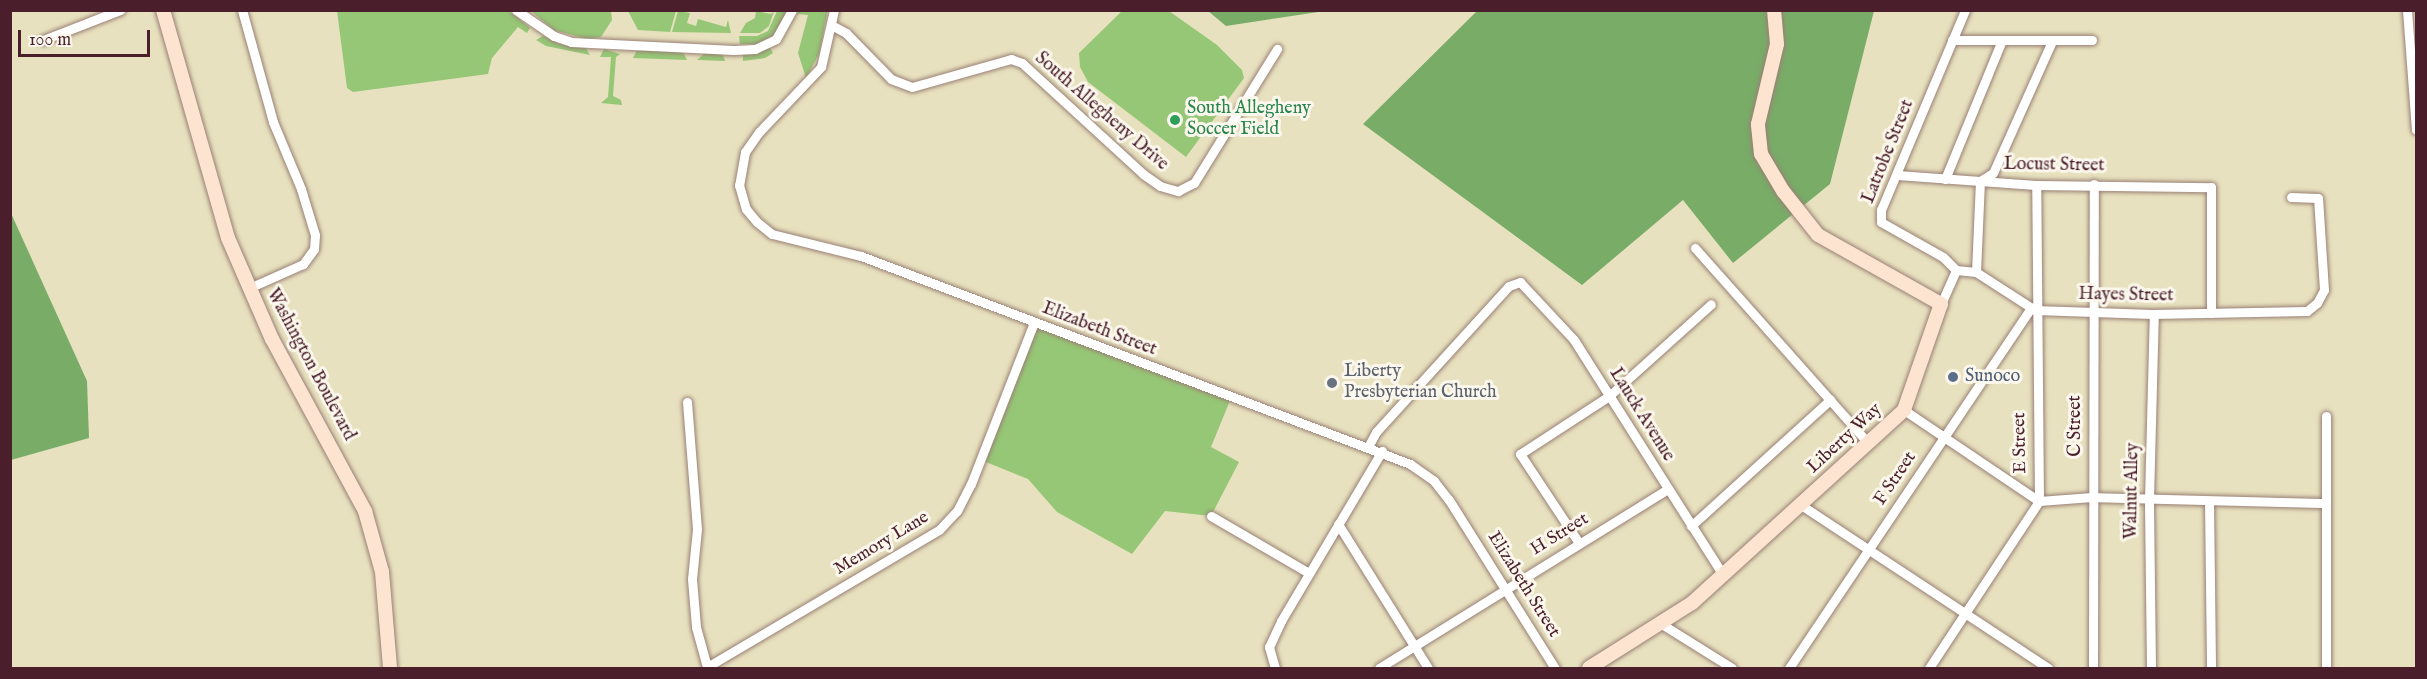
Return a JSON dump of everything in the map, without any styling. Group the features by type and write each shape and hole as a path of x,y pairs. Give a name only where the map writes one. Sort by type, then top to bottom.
{"street":[{"path":"43,40 120,10"},
{"name":"Washington Boulevard","path":"163,10 228,238 272,339 365,511 382,572 390,669"},
{"path":"242,10 273,122 301,189 315,235 314,249 303,264 249,288"},
{"path":"516,10 554,36 572,42 734,50 755,49 776,39 792,10"},
{"path":"833,26 834,10"},
{"path":"1774,10 1777,44 1758,124 1761,154 1783,191 1818,235 1941,304 1956,270 1976,272 2033,309"},
{"name":"Latrobe Street","path":"1956,270 1943,257 1881,222 1881,210 1965,10"},
{"path":"2407,10 2416,130"},
{"name":"South Allegheny Drive","path":"833,26 846,33 891,79 912,87 1011,59 1022,63 1143,174 1160,186 1178,191 1194,183 1277,49"},
{"name":"Elizabeth Street","path":"833,26 822,67 759,132 745,152 739,185 746,209 772,234 861,256 1382,451 1434,481 1507,588 1556,669"},
{"path":"1952,40 2092,40"},
{"path":"1945,179 2002,40"},
{"path":"1976,272 1980,181 1993,173 2052,41"},
{"name":"Locust Street","path":"1897,175 2036,185 2211,187 2211,313"},
{"name":"C Street","path":"2093,669 2094,184"},
{"name":"E Street","path":"2036,185 2033,309 2039,501"},
{"name":"Hayes Street","path":"2033,309 2154,314 2307,311 2318,303 2324,290 2318,198 2291,197"},
{"path":"1695,248 1868,443"},
{"name":"Lauck Avenue","path":"1368,447 1376,432 1501,295 1514,281 1520,282 1574,340 1723,575"},
{"path":"1580,543 1520,454 1609,396 1711,304"},
{"name":"Liberty Way","path":"1589,669 1692,603 1904,410 1941,304"},
{"name":"F Street","path":"1789,669 1944,436 2033,309"},
{"name":"Walnut Alley","path":"2151,669 2149,499 2154,314"},
{"name":"Memory Lane","path":"707,668 939,530 957,511 971,484 1034,322"},
{"path":"1691,526 1830,400"},
{"path":"687,402 697,529 692,579 696,627 707,668"},
{"path":"1904,410 2039,501 2092,497 2326,503"},
{"path":"2326,416 2326,669"},
{"path":"1275,669 1269,647 1295,596 1382,451"},
{"name":"H Street","path":"1379,669 1668,489"},
{"path":"1929,669 2039,501"},
{"path":"2209,501 2211,669"},
{"path":"1802,504 1964,615 2048,669"},
{"path":"1211,516 1309,573"},
{"path":"1338,524 1428,669"},
{"path":"1660,623 1732,669"}],"green space":[{"path":"798,10 827,11 819,54 806,78 798,53 808,15 797,14"},
{"path":"337,11 509,11 530,28 527,33 518,27 492,58 488,74 353,92 347,88"},
{"path":"531,11 611,11 612,20 601,37 587,39 554,30"},
{"path":"628,11 676,11 670,32 638,30"},
{"path":"678,11 690,13 687,23 696,26 698,19 726,27 728,20 731,33 672,32"},
{"path":"756,11 771,14 774,11 769,26 760,33 740,33 746,23 755,18"},
{"path":"777,11 787,11 774,35 757,44 740,44 739,36 757,36 768,31"},
{"name":"South Allegheny Soccer Field","path":"1122,11 1169,11 1217,45 1242,70 1244,78 1186,157 1088,82 1080,67 1079,53"},
{"path":"1208,11 1325,11 1226,26"},
{"path":"1477,11 1874,11 1830,184 1733,263 1683,200 1582,285 1363,124"},
{"path":"543,36 559,44 586,48 590,55 546,46 536,40"},
{"path":"770,48 773,53 765,58 743,61 743,55"},
{"path":"604,49 620,54 616,57 613,96 621,100 622,105 601,103 608,97 611,57 600,57"},
{"path":"637,50 683,52 687,60 633,58"},
{"path":"705,53 723,55 725,61 697,60"},
{"path":"10,211 87,381 89,438 11,460"},
{"path":"1034,322 1231,398 1211,447 1239,462 1211,516 1165,511 1132,554 1057,512 1028,479 981,460"}],"place":[{"name":"South Allegheny Soccer Field","path":"1175,120"},
{"name":"Sunoco","path":"1953,377"},
{"name":"Liberty Presbyterian Church","path":"1332,383"}]}
